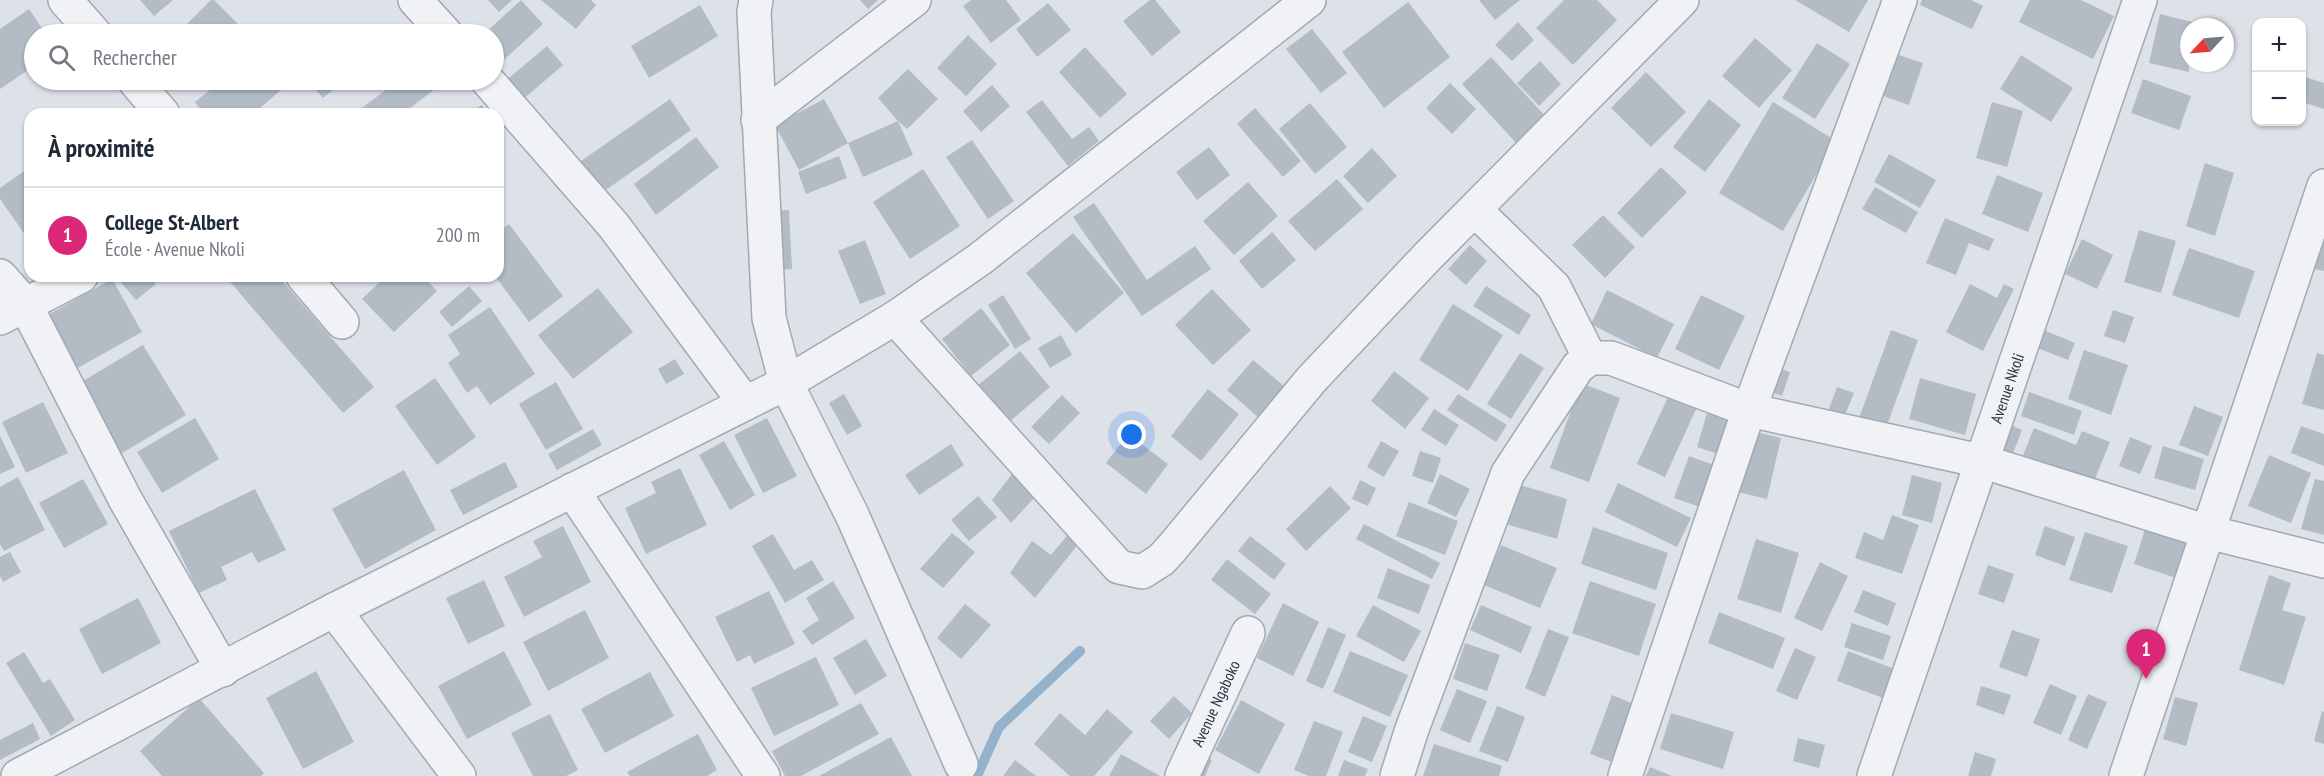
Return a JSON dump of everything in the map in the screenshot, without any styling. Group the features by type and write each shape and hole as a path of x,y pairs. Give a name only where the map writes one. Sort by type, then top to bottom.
{"street":[{"path":"65,0 86,24"},
{"path":"415,0 437,24"},
{"path":"756,0 758,120 769,318 786,383 853,517 961,764"},
{"path":"758,120 914,0"},
{"path":"18,776 334,610 786,383 895,318 980,259 1309,0"},
{"path":"895,318 1119,567 1142,572 1161,560 1172,548 1311,380 1682,0"},
{"path":"1625,776 1749,410 1900,0"},
{"name":"Avenue Nkoli","path":"1874,776 2140,0"},
{"path":"143,90 158,108"},
{"path":"497,90 614,226 745,403"},
{"path":"2127,776 2324,186"},
{"path":"1475,210 1554,287 1590,358"},
{"path":"0,276 12,311 125,499 223,670"},
{"path":"12,311 69,282"},
{"path":"308,282 342,322"},
{"path":"1397,776 1412,729 1508,473 1578,367 1590,358 1611,358 1749,410 1981,461 2208,532 2324,561"},
{"path":"572,490 763,776"},
{"path":"334,610 459,776"},
{"name":"Avenue Ngaboko","path":"1182,776 1248,633"}],"building":[{"path":"140,0 173,0 154,16"},
{"path":"211,0 214,0 238,24 187,24"},
{"path":"488,0 512,0 499,12"},
{"path":"521,0 543,24 504,60 504,24 495,24"},
{"path":"541,0 591,0 596,5 576,29"},
{"path":"860,0 878,0 868,9"},
{"path":"971,0 1006,0 1021,20 991,43 963,6"},
{"path":"1150,0 1155,0 1181,32 1152,56 1123,21"},
{"path":"1479,0 1520,0 1495,20"},
{"path":"1564,0 1597,0 1617,20 1573,65 1536,28"},
{"path":"1795,0 1868,0 1849,32"},
{"path":"1922,0 1971,0 1983,6 1972,29 1920,5"},
{"path":"2030,0 2081,0 2114,16 2093,59 2019,22"},
{"path":"1408,2 1450,57 1384,108 1342,52"},
{"path":"1048,3 1071,30 1037,57 1016,29"},
{"path":"700,5 718,36 649,78 631,46"},
{"path":"29,9 39,24 24,24 24,73 0,89 0,29"},
{"path":"2160,14 2180,19 2180,70 2149,63"},
{"path":"1518,22 1534,40 1512,61 1495,45"},
{"path":"1312,29 1347,73 1321,93 1286,49"},
{"path":"968,35 997,64 966,96 937,68"},
{"path":"1755,38 1792,70 1759,108 1722,76"},
{"path":"1817,43 1850,64 1815,119 1782,98"},
{"path":"547,46 563,65 520,102 504,82"},
{"path":"1085,47 1127,94 1100,118 1059,72"},
{"path":"1893,53 1923,63 1909,105 1878,94"},
{"path":"2021,55 2073,88 2051,122 2000,89"},
{"path":"1491,57 1546,117 1517,144 1462,84"},
{"path":"1540,61 1561,84 1539,106 1517,83"},
{"path":"908,69 938,99 907,129 878,98"},
{"path":"1646,72 1686,112 1651,147 1611,108"},
{"path":"2306,77 2324,83 2324,109 2306,103"},
{"path":"2143,79 2191,96 2179,130 2131,113"},
{"path":"1450,83 1476,109 1452,134 1426,108"},
{"path":"992,85 1010,106 981,132 963,111"},
{"path":"210,90 281,90 260,108 200,108 195,102"},
{"path":"316,90 333,90 323,98"},
{"path":"386,90 434,90 410,108 362,108"},
{"path":"670,99 691,130 603,192 581,161"},
{"path":"824,99 848,143 799,170 775,125"},
{"path":"1709,99 1741,125 1705,172 1673,147"},
{"path":"1042,100 1072,139 1089,127 1099,141 1068,166 1026,112"},
{"path":"1773,102 1836,141 1783,231 1719,193"},
{"path":"1992,102 2023,111 2007,167 1976,158"},
{"path":"1310,103 1347,147 1315,174 1279,129"},
{"path":"1255,108 1301,161 1283,177 1237,124"},
{"path":"898,121 913,155 863,177 848,143"},
{"path":"696,137 719,167 656,215 634,184"},
{"path":"972,140 1014,201 988,219 946,157"},
{"path":"1209,147 1230,175 1197,200 1176,172"},
{"path":"1372,148 1397,176 1368,203 1343,176"},
{"path":"1889,154 1936,180 1920,208 1874,182"},
{"path":"839,156 847,178 806,194 798,172"},
{"path":"2205,163 2234,173 2215,236 2186,226"},
{"path":"1661,167 1687,192 1642,238 1617,213"},
{"path":"923,169 960,226 910,259 873,202"},
{"path":"24,171 24,233 0,199 0,188"},
{"path":"1997,175 2043,193 2028,232 1982,214"},
{"path":"1337,179 1363,209 1315,251 1288,221"},
{"path":"1248,182 1278,216 1234,255 1203,221"},
{"path":"1875,187 1918,212 1906,233 1862,209"},
{"path":"1094,203 1147,280 1195,246 1211,269 1142,316 1073,217"},
{"path":"789,210 792,269 774,270 770,211"},
{"path":"1603,215 1635,247 1605,278 1572,245"},
{"path":"1945,218 1994,239 1989,251 1969,243 1956,275 1926,263"},
{"path":"509,224 563,296 529,322 499,282 504,282 504,228"},
{"path":"2139,230 2176,241 2161,293 2124,282"},
{"path":"1272,232 1296,260 1262,289 1239,261"},
{"path":"1073,233 1124,293 1076,333 1026,273"},
{"path":"2082,239 2113,255 2097,289 2065,274"},
{"path":"865,240 886,294 860,304 838,251"},
{"path":"2324,241 2324,271 2315,269"},
{"path":"1470,245 1487,261 1466,285 1448,269"},
{"path":"2189,248 2255,271 2239,318 2172,295"},
{"path":"107,282 114,282 142,332 76,369 46,316"},
{"path":"121,282 154,282 156,284 136,300"},
{"path":"230,282 283,282 374,387 343,413"},
{"path":"380,282 429,282 437,291 394,332 362,299"},
{"path":"1970,284 1997,298 2004,284 2014,289 1983,351 1946,332"},
{"path":"469,286 482,301 452,327 439,312"},
{"path":"1486,286 1531,315 1519,335 1473,306"},
{"path":"598,288 633,332 573,379 538,335"},
{"path":"1212,289 1251,330 1213,365 1175,325"},
{"path":"1607,290 1674,324 1657,358 1591,324"},
{"path":"1003,295 1031,339 1015,349 988,305"},
{"path":"1701,295 1745,316 1719,370 1675,349"},
{"path":"1453,304 1503,335 1468,391 1419,360"},
{"path":"490,307 535,374 490,405 477,386 467,393 448,363 460,354 448,335"},
{"path":"981,308 1010,345 971,376 942,339"},
{"path":"2113,310 2134,317 2125,343 2104,336"},
{"path":"2041,329 2075,343 2068,360 2035,347"},
{"path":"1891,330 1918,340 1886,428 1859,418"},
{"path":"1061,335 1072,355 1050,368 1038,348"},
{"path":"143,345 186,415 112,459 70,389"},
{"path":"2084,350 2128,365 2111,415 2068,399"},
{"path":"1020,351 1050,387 1008,423 977,386"},
{"path":"1520,353 1544,368 1511,419 1487,404"},
{"path":"2317,353 2324,355 2324,410 2302,404"},
{"path":"675,359 684,374 666,384 658,369"},
{"path":"1253,360 1285,387 1259,418 1227,390"},
{"path":"1775,367 1790,372 1782,396 1766,390"},
{"path":"1394,371 1429,398 1405,429 1371,401"},
{"path":"435,378 476,437 437,465 395,406"},
{"path":"1920,378 1976,394 1965,435 1909,419"},
{"path":"556,382 583,429 546,450 519,404"},
{"path":"1581,383 1620,398 1589,482 1550,468"},
{"path":"1837,387 1854,393 1845,415 1829,409"},
{"path":"1208,389 1239,414 1201,461 1171,436"},
{"path":"2029,392 2082,411 2074,435 2021,416"},
{"path":"844,394 862,426 847,435 829,403"},
{"path":"1458,394 1507,425 1496,442 1447,410"},
{"path":"1062,395 1080,413 1049,444 1031,427"},
{"path":"1669,395 1697,407 1665,477 1637,464"},
{"path":"43,402 68,453 26,473 2,422"},
{"path":"2194,406 2223,417 2208,456 2179,445"},
{"path":"1434,409 1459,425 1446,446 1421,430"},
{"path":"1707,413 1732,420 1721,455 1697,447"},
{"path":"195,418 219,459 162,493 137,452"},
{"path":"767,418 797,476 763,493 734,435"},
{"path":"2004,422 2022,430 2010,461 1992,453"},
{"path":"2301,426 2324,434 2324,466 2291,453"},
{"path":"2034,428 2076,445 2082,431 2110,442 2092,486 2022,458"},
{"path":"593,429 602,445 557,470 548,454"},
{"path":"1752,431 1781,438 1767,499 1738,492"},
{"path":"1128,434 1168,464 1146,494 1106,463"},
{"path":"0,436 15,467 0,474"},
{"path":"2130,437 2152,446 2140,474 2119,466"},
{"path":"724,441 755,495 730,510 699,455"},
{"path":"1381,441 1399,451 1384,477 1367,467"},
{"path":"951,444 964,465 919,495 905,475"},
{"path":"2163,446 2204,459 2195,490 2154,478"},
{"path":"1420,451 1441,458 1433,483 1412,476"},
{"path":"2269,455 2311,473 2291,523 2248,506"},
{"path":"1689,456 1714,465 1700,507 1674,498"},
{"path":"505,462 518,487 463,515 450,490"},
{"path":"680,468 707,525 646,554 625,508 656,493 651,482"},
{"path":"1016,469 1037,495 1011,523 992,500"},
{"path":"404,470 436,530 365,569 332,509"},
{"path":"1440,474 1470,489 1456,517 1427,503"},
{"path":"1912,475 1942,483 1932,523 1902,515"},
{"path":"18,477 45,530 4,551 0,544 0,487"},
{"path":"83,479 108,524 64,548 39,503"},
{"path":"2315,479 2324,481 2324,535 2301,529"},
{"path":"1360,480 1376,488 1368,506 1352,499"},
{"path":"1618,483 1691,518 1677,547 1605,512"},
{"path":"1517,484 1567,499 1557,539 1506,524"},
{"path":"1330,486 1351,508 1306,551 1286,529"},
{"path":"255,489 286,550 258,563 252,552 221,567 227,580 199,593 169,531"},
{"path":"978,496 997,517 969,541 951,520"},
{"path":"1409,502 1458,521 1445,555 1396,536"},
{"path":"1892,515 1919,525 1902,574 1855,558 1864,532 1883,540"},
{"path":"1364,524 1440,563 1432,579 1356,539"},
{"path":"563,526 591,582 524,617 504,577 542,557 533,541"},
{"path":"2045,526 2075,537 2065,566 2035,555"},
{"path":"2146,526 2191,540 2179,579 2134,564"},
{"path":"1593,527 1668,553 1656,590 1581,564"},
{"path":"1070,532 1080,542 1035,598 1010,573 1032,541 1051,555"},
{"path":"2085,532 2128,546 2112,593 2069,580"},
{"path":"952,533 975,552 943,588 920,569"},
{"path":"773,534 794,570 812,560 824,580 785,603 752,546"},
{"path":"1250,536 1286,564 1274,580 1238,551"},
{"path":"1756,539 1799,553 1781,613 1737,599"},
{"path":"1501,545 1557,568 1540,608 1484,585"},
{"path":"10,552 21,572 3,582 0,576 0,557"},
{"path":"1227,559 1271,594 1255,614 1211,580"},
{"path":"1820,562 1848,576 1822,631 1794,618"},
{"path":"1988,565 2014,574 2004,603 1978,594"},
{"path":"1388,568 1430,585 1419,614 1377,598"},
{"path":"2269,575 2291,583 2282,610 2306,617 2284,685 2239,670"},
{"path":"484,580 505,626 468,644 446,598"},
{"path":"833,581 855,618 812,645 802,631 819,620 806,598"},
{"path":"1590,581 1656,604 1639,656 1572,633"},
{"path":"1863,590 1896,603 1888,626 1854,612"},
{"path":"769,591 795,644 754,664 750,655 737,662 715,617"},
{"path":"138,598 161,643 102,674 79,629"},
{"path":"1283,603 1319,622 1293,676 1257,658"},
{"path":"965,604 991,625 961,659 937,638"},
{"path":"1373,605 1421,631 1404,662 1356,636"},
{"path":"1481,605 1532,627 1521,653 1470,630"},
{"path":"585,610 609,658 548,691 523,642"},
{"path":"1719,612 1785,638 1773,669 1708,643"},
{"path":"1852,623 1891,636 1883,660 1844,647"},
{"path":"1328,627 1346,635 1323,689 1306,681"},
{"path":"1548,629 1569,637 1545,697 1525,688"},
{"path":"2012,630 2040,639 2027,677 1999,667"},
{"path":"866,639 887,676 855,695 833,658"},
{"path":"1465,643 1500,655 1487,691 1453,679"},
{"path":"1795,648 1816,657 1797,700 1776,691"},
{"path":"504,651 532,705 467,739 438,686"},
{"path":"1350,651 1408,675 1390,717 1333,692"},
{"path":"1848,651 1897,670 1886,699 1837,681"},
{"path":"24,652 43,683 50,679 75,720 51,736 6,663"},
{"path":"816,657 839,705 774,736 751,688"},
{"path":"316,671 354,742 303,769 266,698"},
{"path":"650,672 674,716 605,753 581,709"},
{"path":"2050,684 2077,696 2061,735 2033,723"},
{"path":"1981,686 2011,695 2004,715 1976,705"},
{"path":"1457,689 1487,701 1470,743 1440,730"},
{"path":"2088,694 2107,702 2087,749 2068,740"},
{"path":"1612,695 1634,704 1612,762 1590,754"},
{"path":"1174,696 1192,713 1169,739 1150,721"},
{"path":"2175,697 2198,703 2186,746 2163,739"},
{"path":"199,698 264,773 261,776 162,776 140,751"},
{"path":"1241,700 1285,724 1259,774 1215,750"},
{"path":"861,703 879,734 801,776 785,776 772,751"},
{"path":"1497,706 1525,717 1508,762 1479,751"},
{"path":"1107,709 1133,732 1094,776 1070,776 1034,744 1060,713 1085,735"},
{"path":"2322,711 2324,712 2324,744 2314,741"},
{"path":"1671,713 1734,732 1723,769 1660,749"},
{"path":"550,714 578,770 566,776 533,776 511,733"},
{"path":"1363,716 1387,726 1372,762 1348,752"},
{"path":"1314,721 1343,732 1326,776 1309,776 1294,770"},
{"path":"33,723 40,739 0,760 0,740"},
{"path":"698,734 717,770 707,776 630,776 627,772"},
{"path":"891,737 912,776 819,776"},
{"path":"1798,738 1825,745 1819,768 1793,761"},
{"path":"1434,744 1502,766 1499,776 1423,776"},
{"path":"1975,752 1996,759 1991,776 1968,776"},
{"path":"1121,754 1160,776 1109,776"},
{"path":"1199,755 1212,760 1205,776 1189,776"},
{"path":"1015,760 1036,776 1003,776"},
{"path":"1344,760 1368,769 1365,776 1338,776"},
{"path":"1650,767 1672,776 1646,776"}],"waterway":[{"path":"977,776 999,727 1080,651"}],"place":[{"name":"College St-Albert","path":"2146,679"}]}
